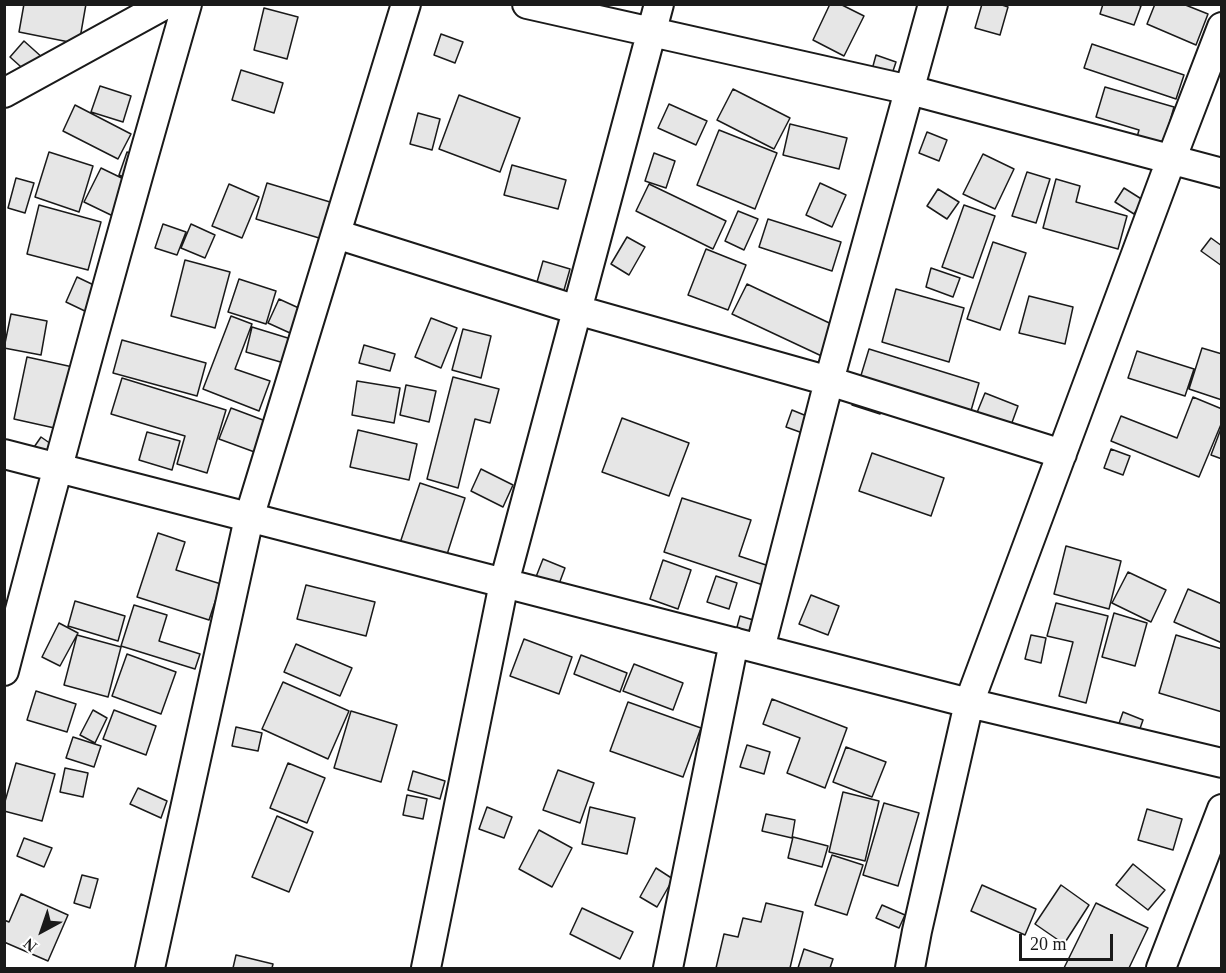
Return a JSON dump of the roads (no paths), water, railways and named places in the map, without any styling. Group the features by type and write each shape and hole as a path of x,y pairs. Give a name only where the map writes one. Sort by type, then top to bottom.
{"street":[{"path":"4,93 166,4"},
{"path":"4,671 57,468 147,140 187,4"},
{"path":"150,969 249,518 406,4"},
{"path":"527,4 910,90 1221,173"},
{"path":"426,969 504,583 659,4"},
{"path":"668,969 747,646 829,381 933,4"},
{"path":"910,969 969,703 1221,27"},
{"path":"336,234 577,310 829,381 1062,454"},
{"path":"4,454 969,703 1221,763"},
{"path":"1161,969 1221,809"}]}
